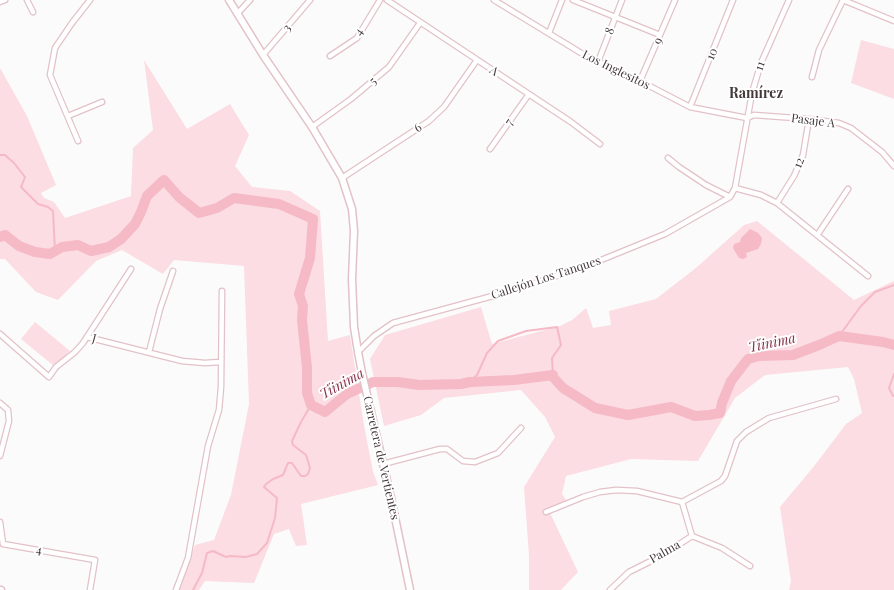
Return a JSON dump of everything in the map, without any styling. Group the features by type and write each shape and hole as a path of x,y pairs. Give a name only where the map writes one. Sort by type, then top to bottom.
{"main road":[{"name":"Carretera de Vertientes","path":"229,0 263,55 312,127 342,178 352,209 354,231 352,279 354,327 367,397 410,590"}],"street":[{"path":"0,2 5,0"},
{"path":"27,0 33,12"},
{"path":"78,141 50,75 55,48 90,0"},
{"path":"237,14 250,0"},
{"name":"3","path":"263,55 310,0"},
{"name":"4","path":"330,56 356,38 380,0"},
{"name":"A","path":"387,0 571,122 600,144"},
{"name":"Los Inglesitos","path":"494,0 586,56 690,107 747,118"},
{"path":"549,33 562,0"},
{"path":"573,0 660,35"},
{"name":"8","path":"598,62 622,0"},
{"name":"9","path":"640,81 675,0"},
{"name":"10","path":"690,107 733,0"},
{"name":"11","path":"731,196 735,188 752,93 761,63 789,0"},
{"path":"812,77 819,50 843,0 894,21"},
{"name":"5","path":"312,127 351,99 389,67 420,23"},
{"name":"6","path":"342,178 429,121 444,107 477,60"},
{"name":"7","path":"490,149 529,94"},
{"path":"68,116 102,102"},
{"name":"Pasaje A","path":"747,118 754,115 839,123 851,128 882,152 894,166"},
{"name":"12","path":"777,203 794,176 802,155 809,119"},
{"path":"668,158 706,185 731,196"},
{"path":"735,188 761,195 777,203 868,276"},
{"path":"818,234 848,189"},
{"name":"Callejón Los Tanques","path":"358,352 374,336 393,323 511,291 584,268 665,234 731,196"},
{"path":"87,337 131,269"},
{"path":"148,352 173,271"},
{"path":"176,590 188,558 208,446 219,410 222,291"},
{"name":"J","path":"0,334 48,377 87,337 182,361 220,362"},
{"path":"546,512 583,497 616,490 637,492 682,502 721,481 737,441 746,432 769,418 836,399"},
{"path":"0,403 8,410 9,421 0,456"},
{"path":"383,464 440,449 447,449 463,461 474,462 498,453 521,428"},
{"path":"682,502 692,536"},
{"name":"4","path":"0,522 3,544 95,560 90,590"},
{"name":"Palma","path":"610,590 629,572 661,556 692,536 722,548 750,566"}],"shaded area":[{"path":"861,40 894,49 894,99 851,83"},
{"path":"144,60 187,129 230,104 249,135 235,166 252,187 290,191 320,211 328,341 350,335 363,420 373,472 378,485 301,504 307,545 296,546 289,529 274,534 254,583 205,581 199,590 178,590 195,545 214,540 231,495 249,404 244,266 174,260 163,274 122,250 96,261 58,300 36,292 5,259 0,259 0,68 27,116 56,185 41,193 44,198 54,202 65,218 131,196 133,148 153,130"},
{"path":"757,221 854,300 894,281 894,590 789,590 791,581 780,507 846,424 862,413 854,379 848,367 765,375 735,398 698,461 631,459 566,476 562,494 569,504 550,513 578,572 561,590 529,590 529,556 524,487 555,437 545,417 521,390 444,398 421,415 384,426 370,359 385,335 481,307 492,344 560,326 572,320 586,308 593,328 611,325 609,311 656,299 697,267 744,225"},
{"path":"750,229 758,233 762,238 761,244 758,249 746,253 747,257 739,258 733,248 734,244 740,242 741,238"},
{"path":"35,322 70,351 54,366 21,339"}],"waterway":[{"path":"0,155 5,155 25,177 21,187 38,204 48,207 53,211 55,251"},
{"name":"Tíinima","path":"0,237 5,235 19,246 35,252 50,254 62,247 78,245 91,251 109,247 121,239 135,224 147,196 164,180 179,197 199,213 217,208 234,198 279,204 313,219 310,258 299,294 303,306 302,320 307,368 307,393 311,405 325,412 347,394 373,382 398,382 419,385 461,384 553,375 563,388 595,408 628,415 671,407 695,416 709,415 720,413 731,381 748,359 759,356 793,355 839,336 894,345"},
{"name":"Tíinima","path":"839,336 861,306 875,292 894,285"},
{"path":"470,382 477,375 487,353 498,341 526,331 557,327 561,345 552,358 553,375"},
{"name":"Tíinima","path":"894,374 889,388 894,396"},
{"path":"193,590 202,573 207,553 213,551 226,557 246,557 257,554 267,543 275,518 277,498 264,487 273,479 283,475 288,463 292,463 301,476 308,474 310,468 306,455 293,445 292,441 311,405"}],"district":[{"name":"Ramírez","path":"756,94"}]}
